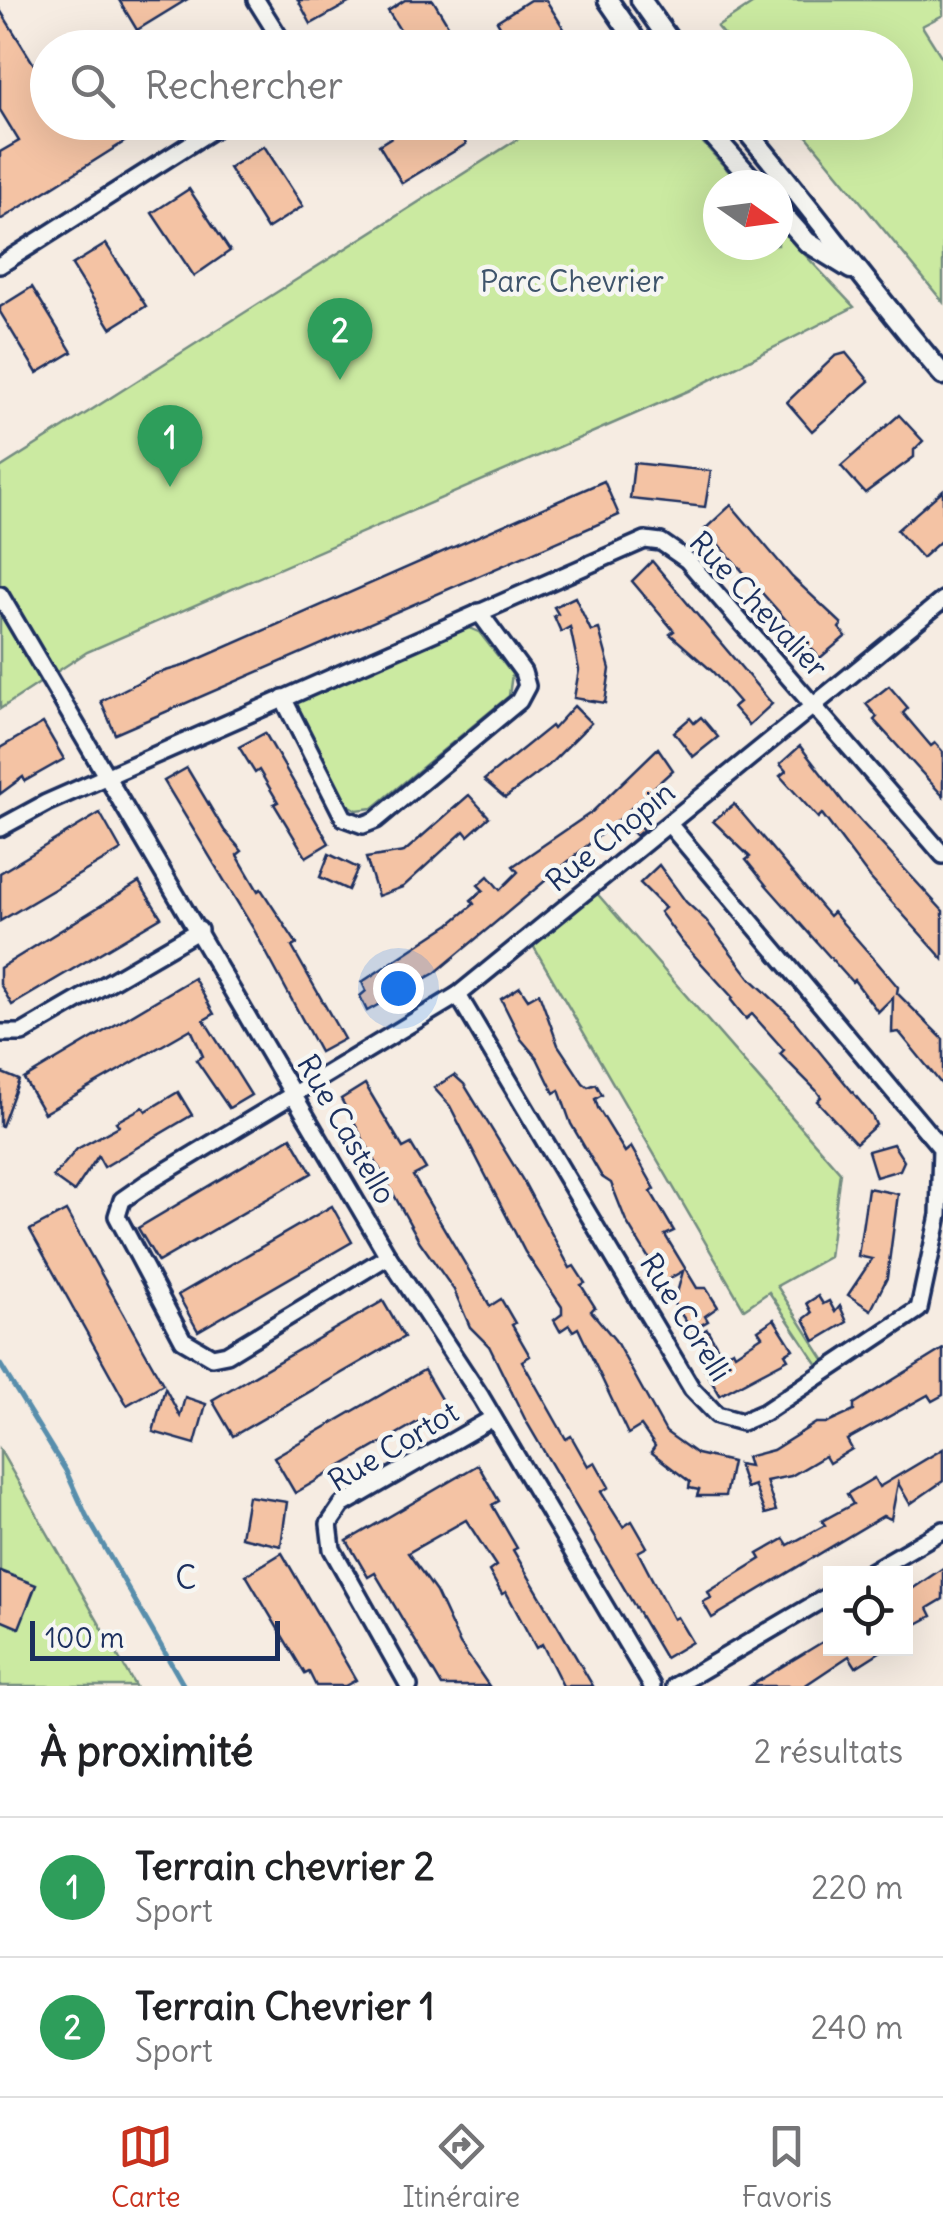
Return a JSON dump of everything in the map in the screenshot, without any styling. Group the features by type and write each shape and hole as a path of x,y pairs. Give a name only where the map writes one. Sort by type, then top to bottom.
{"street":[{"path":"256,0 275,30"},
{"path":"608,0 629,30"},
{"path":"641,0 662,30"},
{"path":"0,265 198,140"},
{"path":"717,140 743,170"},
{"path":"754,140 827,226 856,272 943,374"},
{"path":"793,226 807,242 856,272"},
{"name":"Rue Chevalier","path":"0,828 108,776 645,540 661,542 688,560 943,855"},
{"name":"Rue Castello","path":"0,595 388,1256 493,1418 652,1686"},
{"name":"Rue Chopin","path":"388,1256 227,1354 212,1357 183,1340 118,1216 122,1200 294,1090 458,995 943,600"},
{"path":"283,698 344,818 363,826 376,820 519,701 527,686 523,672 479,612"},
{"name":"Rue Corelli","path":"458,995 692,1389 718,1415 742,1422 765,1412 919,1309 937,1253 941,1148 668,824"},
{"path":"0,1033 22,1034 199,930"},
{"name":"Rue Cortot","path":"410,1686 332,1550 329,1524 342,1505 493,1418"},
{"path":"882,1566 943,1530"},
{"path":"674,1686 823,1599"}],"green space":[{"path":"758,0 943,0 943,15 922,26 943,59 943,302 810,140 913,140 913,30 717,27"},
{"name":"Parc Chevrier","path":"516,140 700,140 727,170 703,170 703,260 793,260 793,242 854,307 688,391 87,652 0,709 0,468"},
{"path":"465,626 479,632 512,674 509,696 373,808 357,810 344,802 289,700"},
{"path":"594,890 840,1172 829,1257 777,1286 827,1364 820,1368 769,1292 744,1309 531,942"},
{"path":"0,1450 135,1686 0,1686"}],"building":[{"path":"119,0 186,0 137,30"},
{"path":"298,0 354,0 311,24"},
{"path":"405,0 433,0 451,30 400,30 388,11"},
{"path":"530,0 546,0 565,30 502,30 497,21"},
{"path":"0,10 30,58 30,140 127,140 0,220 0,152 19,141 0,110"},
{"path":"387,140 464,140 466,144 402,183 379,145"},
{"path":"264,146 303,206 267,229 229,168"},
{"path":"189,189 230,251 194,276 152,213"},
{"path":"106,244 146,306 111,328 72,265"},
{"path":"32,287 72,352 37,373 0,312 0,307"},
{"path":"846,353 869,381 812,431 787,402 835,356"},
{"path":"899,415 923,441 914,450 914,457 865,493 841,466"},
{"path":"634,463 711,471 705,507 630,499"},
{"path":"604,481 619,515 115,734 101,701 155,674 183,666"},
{"path":"943,490 943,539 922,558 897,530"},
{"path":"731,505 792,577 842,624 839,628 846,636 820,658 705,529"},
{"path":"652,561 772,704 749,725 733,707 739,702 712,671 670,634 674,631 632,581"},
{"path":"575,597 591,631 599,629 610,669 605,703 574,698 579,670 570,627 561,632 554,607"},
{"path":"889,686 908,708 903,713 931,746 935,743 943,752 943,796 874,720 877,717 866,704"},
{"path":"574,706 591,723 549,765 505,798 484,780 551,726 553,729"},
{"path":"701,717 718,737 693,757 674,732 690,718 694,723"},
{"path":"43,723 64,759 25,781 23,777 0,794 0,748"},
{"path":"265,733 329,843 306,857 259,770 255,773 239,747"},
{"path":"800,746 844,803 943,911 943,959 871,879 822,814 818,818 780,776 786,771 780,764"},
{"path":"658,748 673,770 628,811 643,830 636,836 619,819 435,973 367,1011 360,996 366,991 362,982 474,904 471,900 483,890 478,885 488,876 500,890 518,872 513,866 592,812"},
{"path":"187,768 224,830 242,851 237,855 258,891 261,889 297,944 292,947 344,1039 320,1052 253,928 164,781"},
{"path":"469,795 489,817 468,836 464,831 403,887 378,896 366,858 404,852"},
{"path":"734,804 829,916 833,912 876,961 898,987 897,993 943,1039 943,1086 899,1032 892,1033 893,997 878,1012 854,980 766,885 746,860 750,857 713,821"},
{"path":"100,813 121,850 0,921 0,873"},
{"path":"329,854 358,868 348,890 320,877"},
{"path":"659,865 751,979 788,1013 872,1116 876,1125 856,1143 817,1101 821,1097 816,1090 780,1054 784,1050 752,1014 746,1019 733,998 660,912 665,908 640,883"},
{"path":"139,882 161,917 12,1005 0,984 0,968"},
{"path":"194,978 214,1014 204,1020 251,1095 229,1108 196,1060 203,1056 191,1029 44,1113 24,1079"},
{"path":"520,987 528,999 539,993 558,1045 583,1083 588,1087 596,1084 602,1095 595,1099 598,1108 625,1152 631,1147 655,1189 651,1192 674,1231 665,1235 697,1288 706,1288 718,1307 705,1316 708,1321 692,1330 674,1304 683,1271 663,1282 626,1221 611,1183 602,1177 571,1124 559,1090 554,1093 537,1058 521,1039 501,999"},
{"path":"0,1072 19,1080 2,1126 0,1126"},
{"path":"454,1075 464,1084 524,1182 570,1268 574,1266 585,1283 581,1285 595,1307 591,1311 615,1340 666,1432 697,1454 732,1462 725,1496 697,1496 699,1490 689,1488 690,1482 651,1452 655,1446 641,1426 628,1434 578,1328 573,1331 569,1325 560,1331 554,1320 562,1314 562,1307 525,1252 450,1106 434,1088"},
{"path":"365,1084 403,1148 411,1144 426,1169 413,1176 490,1306 501,1299 515,1323 512,1325 530,1356 522,1361 566,1439 571,1436 588,1466 595,1462 609,1487 601,1492 623,1527 632,1521 647,1547 638,1552 673,1619 677,1617 692,1642 665,1658 526,1421 489,1346 470,1327 454,1290 420,1242 341,1099"},
{"path":"178,1092 192,1115 104,1167 98,1156 74,1192 53,1177 77,1149 119,1126 116,1122 143,1107 146,1111"},
{"path":"291,1137 312,1173 158,1262 138,1228"},
{"path":"893,1144 904,1161 900,1170 876,1177 868,1151"},
{"path":"868,1188 898,1194 887,1278 871,1310 848,1295 872,1259 858,1256"},
{"path":"332,1206 352,1242 198,1331 178,1295"},
{"path":"66,1211 163,1384 127,1405 30,1230"},
{"path":"818,1296 823,1304 829,1301 835,1312 840,1306 847,1322 815,1341 804,1319 812,1313 807,1303"},
{"path":"383,1301 404,1337 233,1436 212,1400"},
{"path":"774,1319 793,1349 785,1354 788,1359 720,1395 703,1366 711,1361 698,1334 707,1329 722,1355 733,1350 735,1354 762,1336 758,1330"},
{"path":"943,1349 943,1395 932,1401 928,1395 847,1440 852,1449 829,1463 825,1456 791,1476 766,1481 776,1511 765,1514 754,1485 746,1488 738,1464 749,1466 746,1457 773,1450 816,1423 828,1423 854,1411 854,1404"},
{"path":"424,1370 445,1406 295,1493 274,1457"},
{"path":"165,1388 180,1416 185,1397 206,1404 195,1444 153,1432"},
{"path":"943,1449 943,1481 910,1504 898,1483 891,1519 883,1516 712,1618 703,1602 711,1598 708,1592 761,1559 758,1554 784,1539 788,1545 825,1525 822,1521 853,1504 847,1494 874,1478 879,1487"},
{"path":"478,1465 499,1501 492,1505 517,1548 513,1550 593,1686 563,1686 542,1644 536,1648 506,1592 502,1594 489,1571 496,1566 466,1520 408,1553 436,1592 460,1644 489,1686 442,1686 375,1573 368,1577 347,1541"},
{"path":"248,1496 287,1502 281,1546 241,1537"},
{"path":"282,1553 356,1680 345,1686 316,1686 309,1672 305,1674 246,1575"},
{"path":"943,1568 943,1599 928,1608 932,1616 913,1626 913,1588"},
{"path":"0,1571 36,1585 19,1628 0,1620"},
{"path":"823,1642 823,1656 849,1656 804,1686 750,1686"},
{"path":"849,1656 873,1656 856,1667"}],"waterway":[{"path":"0,1364 66,1471 86,1515 184,1686"}],"place":[{"name":"Terrain Chevrier 1","path":"340,380"},
{"name":"Terrain chevrier 2","path":"170,487"}],"district":[{"name":"C","path":"187,1577"}]}
